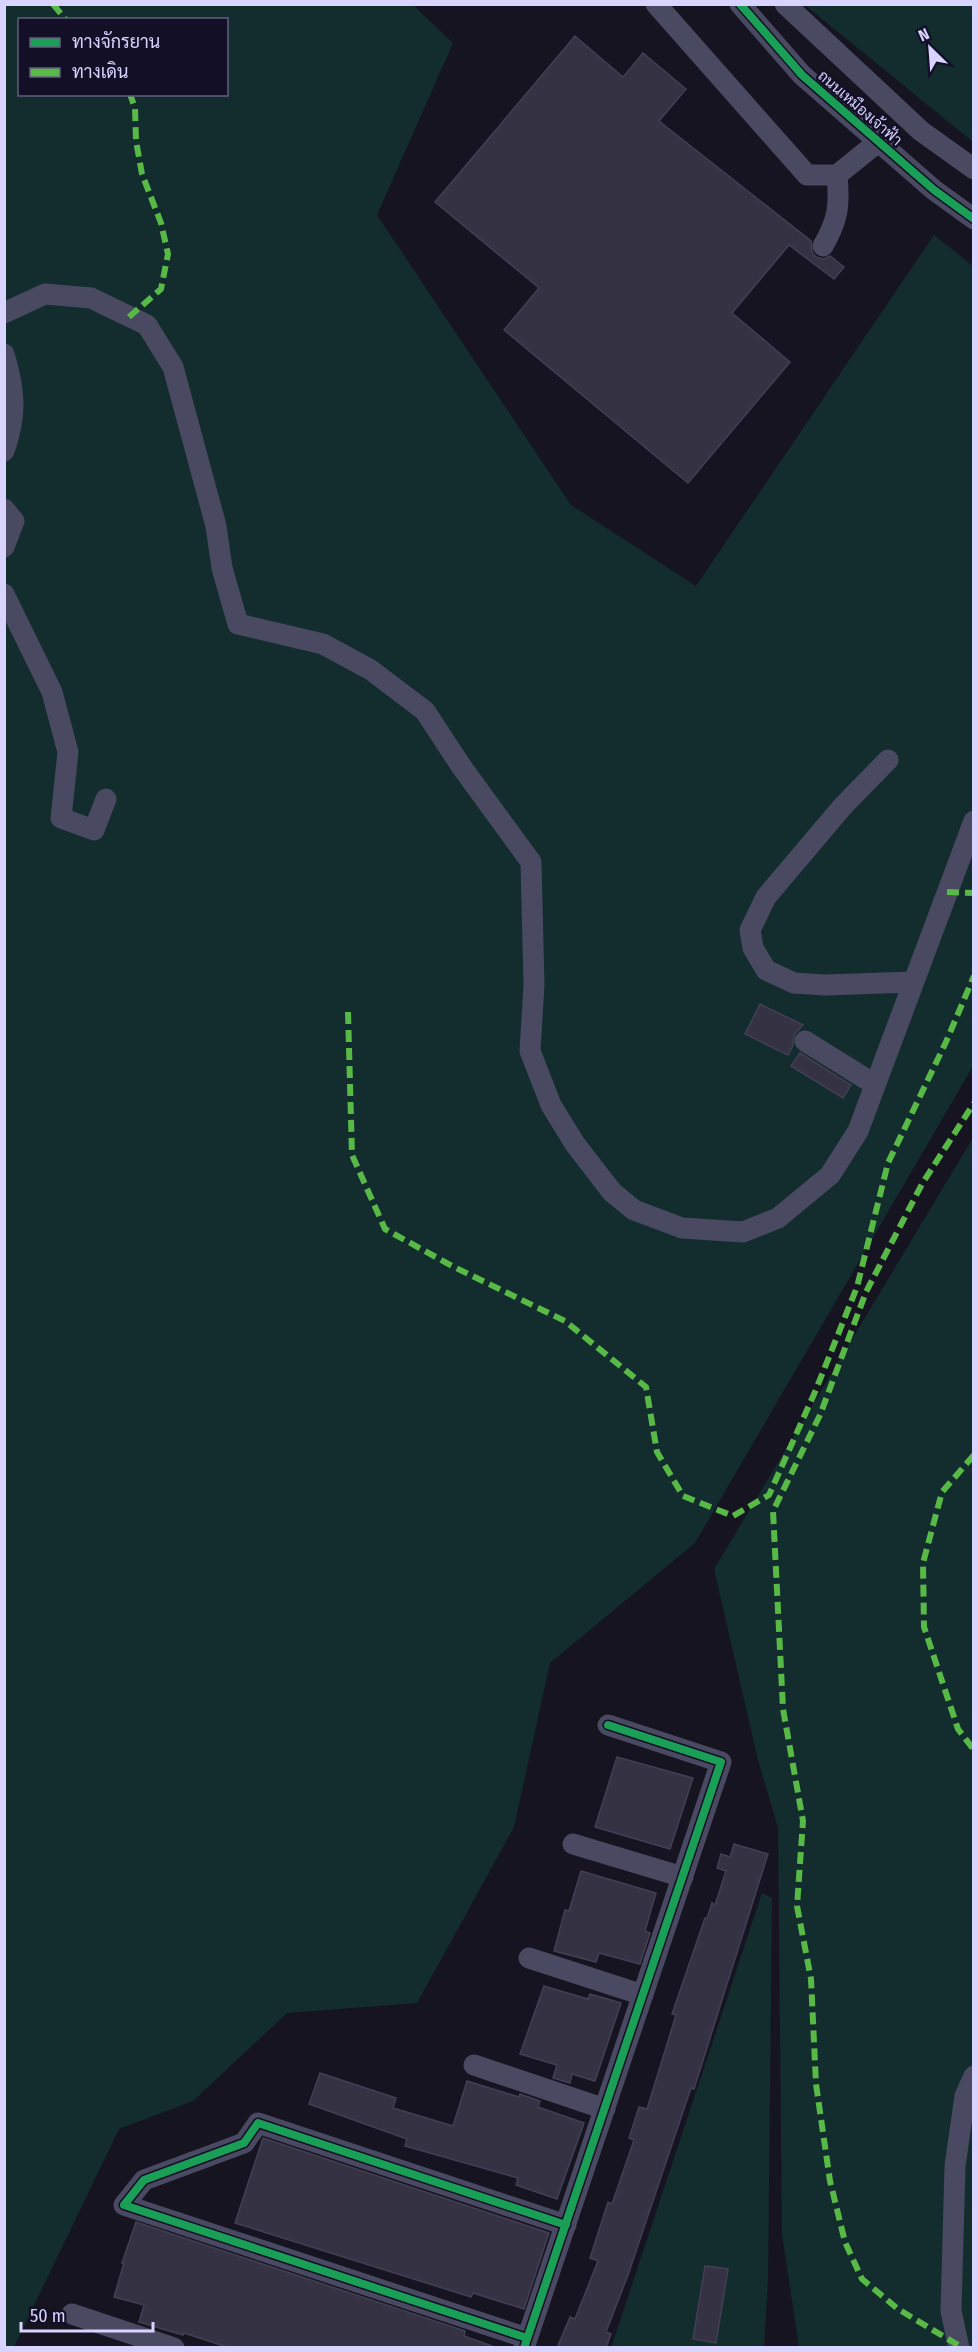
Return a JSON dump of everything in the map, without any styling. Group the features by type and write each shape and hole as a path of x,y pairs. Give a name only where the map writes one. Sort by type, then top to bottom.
{"street":[{"path":"656,4 807,175 837,175 878,142"},
{"name":"ถนนเหมืองเจ้าฟ้า","path":"740,4 802,75 934,190 974,219"},
{"name":"ถนนเหมืองเจ้าฟ้า","path":"785,4 921,131 974,169"},
{"path":"823,246 835,225 840,201 837,175"},
{"path":"4,313 45,294 91,298 147,325 173,367 216,526 222,568 238,624 324,644 371,670 425,711 461,766 531,862 534,985 530,1051 551,1105 575,1144 612,1192 634,1210 682,1228 743,1232 778,1218 830,1175 858,1131 974,821"},
{"path":"4,354 14,387 12,428 4,451"},
{"path":"4,509 14,521 4,547"},
{"path":"4,594 52,692 68,752 61,818 94,830 106,799"},
{"path":"888,760 843,806 766,897 750,930 753,948 766,970 794,983 825,985 913,982"},
{"path":"805,1041 874,1084"},
{"path":"566,2225 258,2123 244,2143 144,2180 124,2205 525,2343 566,2225 721,1762 608,1725"},
{"path":"573,1844 683,1877"},
{"path":"529,1958 643,1995"},
{"path":"474,2065 605,2109"},
{"path":"959,2348 951,2311 956,2166 964,2096 974,2076"},
{"path":"72,2314 174,2348"}],"green space":[{"path":"5,5 413,5 453,43 377,215 571,505 696,586 934,235 973,266 973,1066 695,1543 550,1663 514,1827 417,2003 287,2013 193,2101 119,2129 14,2347 5,2348"},
{"path":"805,5 973,5 973,142"},
{"path":"973,1138 973,2347 799,2347 782,2234 778,1828 758,1760 714,1569"},
{"path":"762,1893 772,1898 768,2280 764,2347 611,2348"}],"building":[{"path":"575,36 623,77 643,53 686,89 659,121 811,241 812,252 816,257 824,259 830,256 844,267 834,279 789,245 732,313 790,362 688,483 504,330 539,288 435,202"},
{"path":"760,1004 803,1025 794,1035 793,1045 788,1055 745,1034"},
{"path":"800,1053 851,1085 843,1098 791,1066"},
{"path":"617,1757 693,1778 670,1849 595,1827"},
{"path":"734,1844 768,1854 694,2089 691,2088 628,2275 606,2332 611,2334 606,2348 557,2348 570,2317 575,2319 598,2261 590,2258 608,2202 612,2204 634,2140 629,2138 639,2107 647,2109 676,2015 672,2014 705,1918 707,1918 712,1903 715,1905 726,1871 717,1868 721,1854 730,1857"},
{"path":"581,1871 656,1893 645,1931 650,1933 640,1964 599,1953 596,1962 554,1951 565,1910 569,1911"},
{"path":"544,1986 588,1999 590,1994 621,2003 595,2081 572,2074 570,2083 553,2078 557,2065 520,2054"},
{"path":"320,2073 396,2098 393,2108 453,2126 467,2081 540,2101 538,2107 584,2123 557,2199 516,2185 518,2178 405,2146 407,2139 309,2104"},
{"path":"263,2138 549,2233 524,2309 473,2293 471,2297 235,2223"},
{"path":"136,2222 465,2331 464,2336 492,2346 492,2348 230,2348 139,2322 144,2305 114,2297 124,2263 122,2263"},
{"path":"705,2266 728,2269 716,2343 693,2339"}],"marked path":[{"path":"53,4 64,18"},
{"path":"129,317 161,289 168,254 161,223 142,174 136,141 135,108 131,96"},
{"path":"947,892 974,893"},
{"path":"348,1012 352,1155 385,1229 452,1266 565,1321 646,1387 657,1452 683,1496 733,1516 769,1495 815,1392 857,1287 888,1163 946,1042 974,976"},
{"path":"958,2345 898,2309 862,2279 845,2242 830,2181 816,2084 811,1979 797,1906 803,1821 783,1709 773,1511 820,1415 866,1292 922,1184 974,1103"},
{"path":"974,1455 942,1492 923,1563 924,1627 958,1729 974,1750"}],"cycle path":[{"path":"740,4 802,75 934,190 974,219"},
{"path":"524,2348 721,1762 608,1725"},
{"path":"527,2338 124,2205 144,2180 244,2143 258,2123 566,2225"}]}
